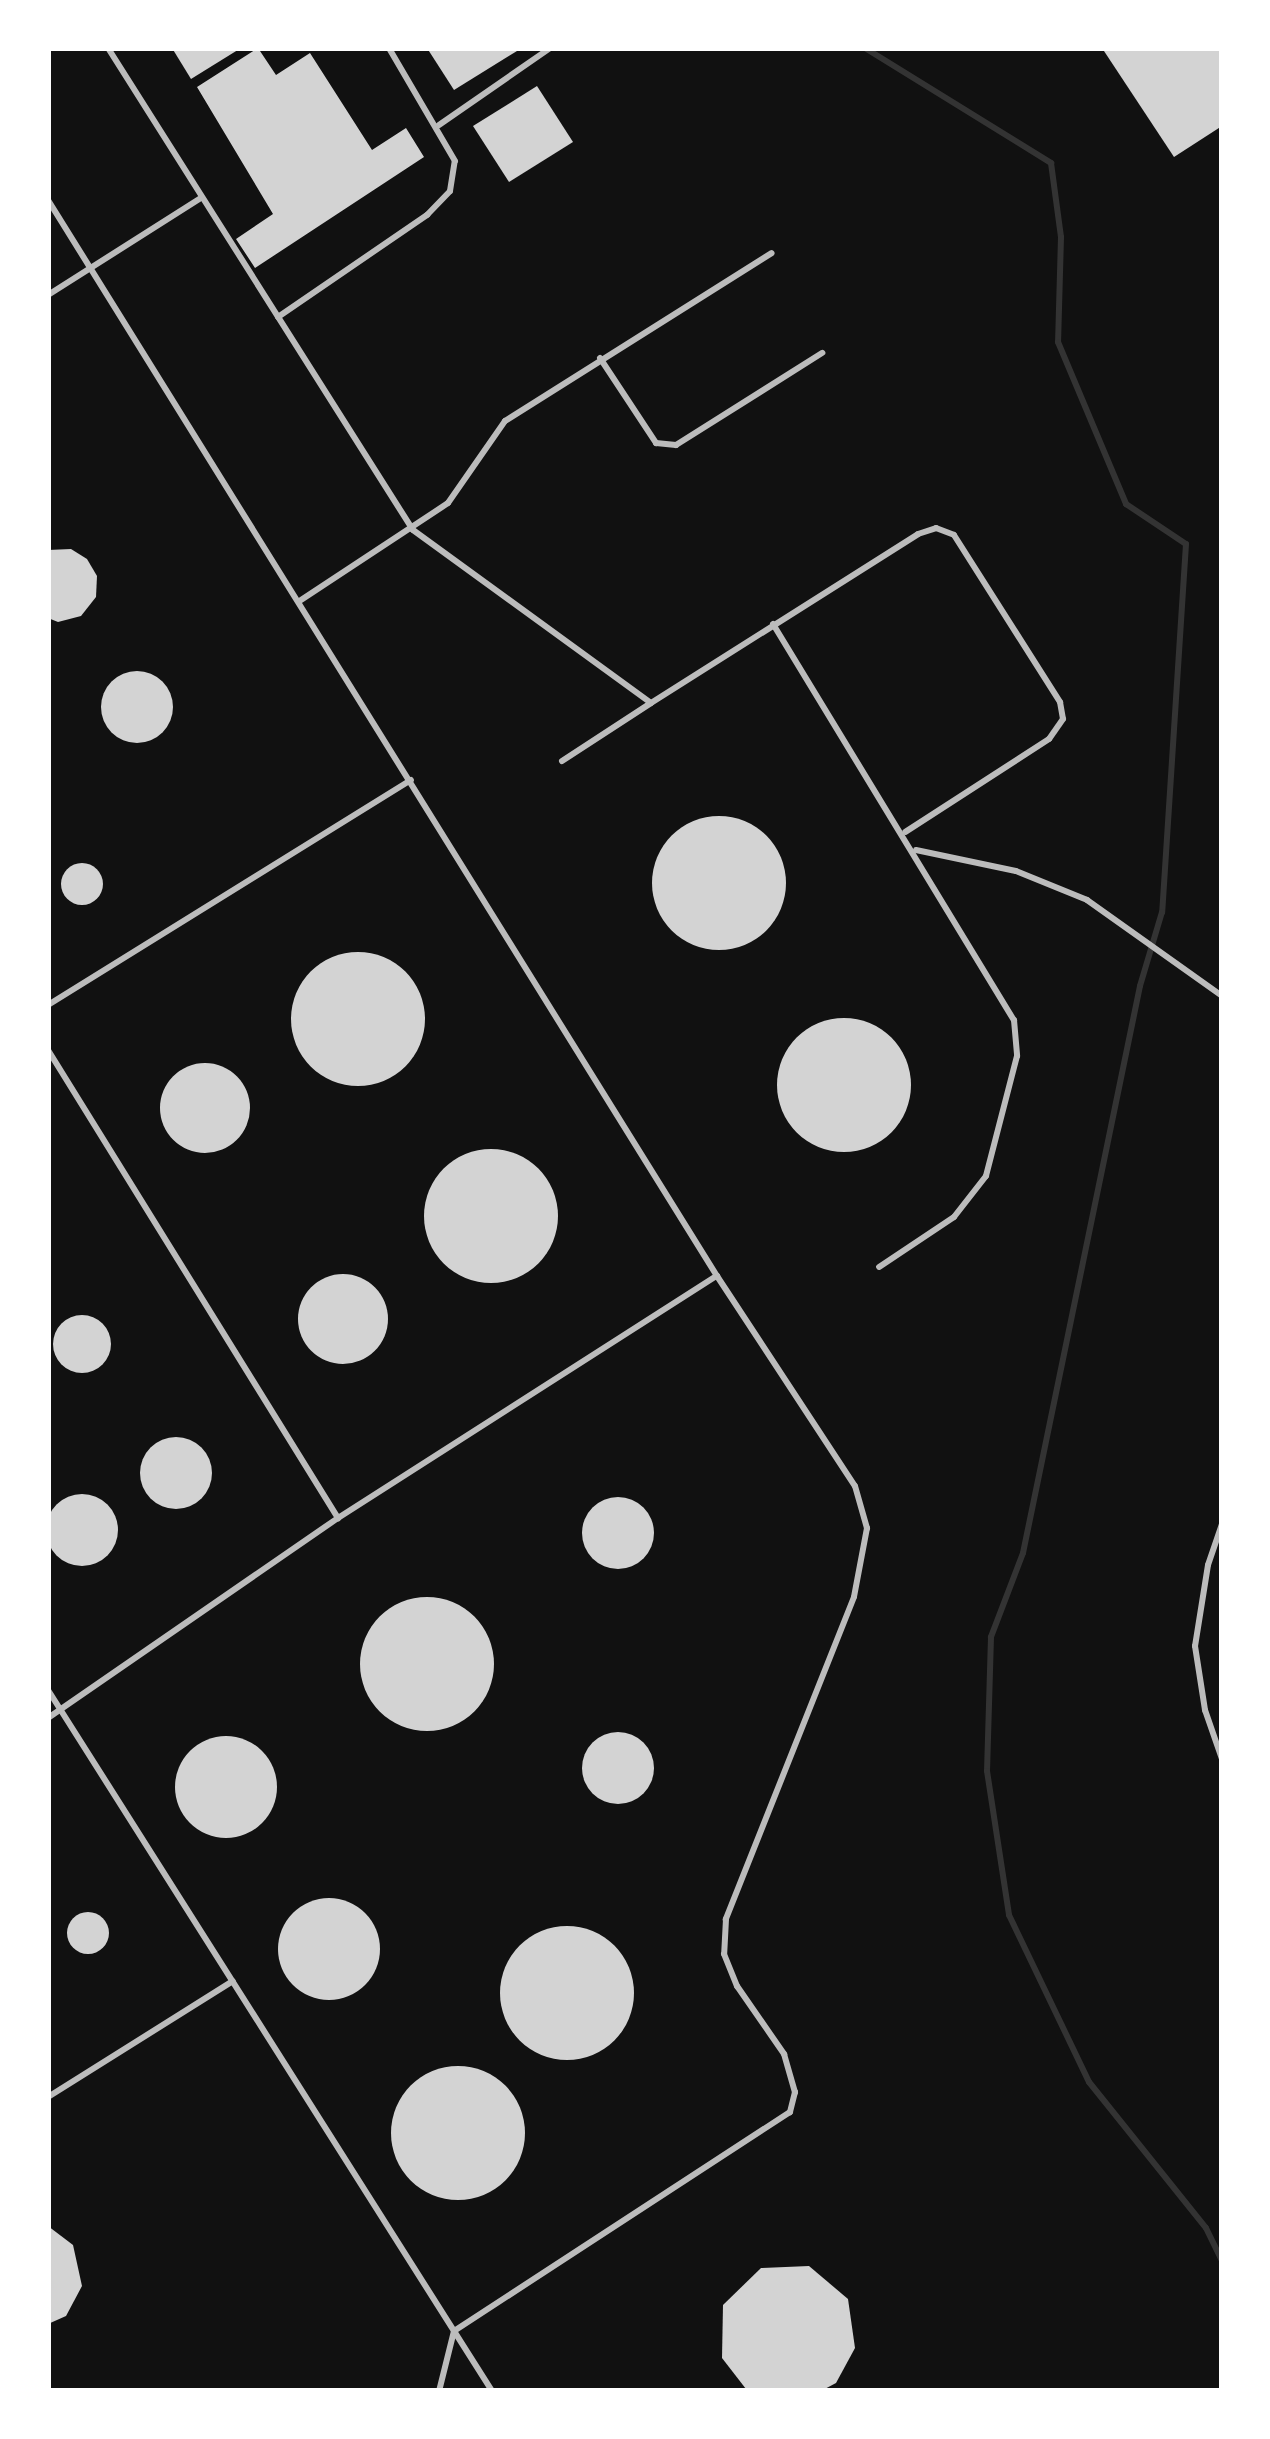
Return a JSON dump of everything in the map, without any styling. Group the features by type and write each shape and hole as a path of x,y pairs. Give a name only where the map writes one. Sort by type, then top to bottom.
{"lane":[{"path":"108,48 412,530 651,703"},
{"path":"278,317 441,204 455,177 455,161 439,125 389,48"},
{"path":"439,125 550,48"},
{"path":"48,295 201,197"},
{"path":"48,200 301,600 717,1276 855,1486 866,1528 854,1597 726,1918 724,1954 737,1986 784,2054 795,2092 790,2112 454,2331 439,2391"},
{"path":"301,600 412,530 463,486 505,422 772,253"},
{"path":"600,358 656,443 676,445 822,353"},
{"path":"562,761 927,530 954,535 1060,702 1063,718 1049,740 904,832"},
{"path":"773,624 904,832 1014,1020 1017,1056 986,1176 954,1217 879,1267"},
{"path":"48,1005 411,780"},
{"path":"914,850 1016,871 1087,900 1222,996"},
{"path":"48,1050 338,1519"},
{"path":"48,1718 338,1519 717,1276"},
{"path":"1222,1524 1208,1564 1195,1646 1205,1709 1222,1759"},
{"path":"48,1690 491,2391"},
{"path":"48,2097 234,1981"}],"building":[{"path":"172,48 241,48 191,79"},
{"path":"258,48 276,75 310,53 372,150 406,128 424,157 255,268 236,239 273,214 197,87"},
{"path":"427,48 515,48 517,51 454,90"},
{"path":"1102,48 1222,48 1222,126 1174,157"},
{"path":"537,86 573,142 509,182 473,126"},
{"path":"71,549 87,559 97,576 96,597 81,616 58,622 48,618 48,550"},
{"path":"137,671 162,682 173,707 162,732 137,743 112,732 101,707 112,682"},
{"path":"719,816 745,821 766,836 781,857 786,883 781,909 766,930 745,945 719,950 693,945 672,930 657,909 652,883 657,857 672,836 693,821"},
{"path":"82,863 97,869 103,884 97,899 82,905 67,899 61,884 67,869"},
{"path":"358,952 384,957 405,972 420,993 425,1019 420,1045 405,1066 384,1081 358,1086 332,1081 311,1066 296,1045 291,1019 296,993 311,972 332,957"},
{"path":"844,1018 870,1023 891,1038 906,1059 911,1085 906,1111 891,1132 870,1147 844,1152 818,1147 797,1132 782,1111 777,1085 782,1059 797,1038 818,1023"},
{"path":"205,1063 222,1066 237,1076 247,1091 247,1125 237,1140 222,1150 205,1153 188,1150 173,1140 163,1125 160,1108 163,1091 173,1076 188,1066"},
{"path":"491,1149 517,1154 538,1169 553,1190 558,1216 553,1242 538,1263 517,1278 491,1283 465,1278 444,1263 429,1242 424,1216 429,1190 444,1169 465,1154"},
{"path":"343,1274 360,1277 375,1287 385,1302 385,1336 375,1351 360,1361 343,1364 326,1361 311,1351 301,1336 298,1319 301,1302 311,1287 326,1277"},
{"path":"82,1315 102,1324 111,1344 102,1364 82,1373 62,1364 53,1344 62,1324"},
{"path":"176,1437 201,1448 212,1473 201,1498 176,1509 151,1498 140,1473 151,1448"},
{"path":"82,1494 107,1505 118,1530 107,1555 82,1566 57,1555 46,1530 57,1505"},
{"path":"618,1497 643,1508 654,1533 643,1558 618,1569 593,1558 582,1533 593,1508"},
{"path":"427,1597 453,1602 474,1617 489,1638 494,1664 489,1690 474,1711 453,1726 427,1731 401,1726 380,1711 365,1690 360,1664 365,1638 380,1617 401,1602"},
{"path":"618,1732 643,1743 654,1768 643,1793 618,1804 593,1793 582,1768 593,1743"},
{"path":"226,1736 246,1740 262,1751 273,1767 277,1787 273,1807 262,1823 246,1834 226,1838 206,1834 190,1823 179,1807 175,1787 179,1767 190,1751 206,1740"},
{"path":"329,1898 349,1902 365,1913 376,1929 380,1949 376,1969 365,1985 349,1996 329,2000 309,1996 293,1985 282,1969 278,1949 282,1929 293,1913 309,1902"},
{"path":"88,1912 103,1918 109,1933 103,1948 88,1954 73,1948 67,1933 73,1918"},
{"path":"567,1926 593,1931 614,1946 629,1967 634,1993 629,2019 614,2040 593,2055 567,2060 541,2055 520,2040 505,2019 500,1993 505,1967 520,1946 541,1931"},
{"path":"458,2066 484,2071 505,2086 520,2107 525,2133 520,2159 505,2180 484,2195 458,2200 432,2195 411,2180 396,2159 391,2133 396,2107 411,2086 432,2071"},
{"path":"48,2226 73,2245 82,2286 66,2316 48,2324"},
{"path":"809,2266 848,2299 855,2348 836,2383 821,2391 746,2389 722,2358 723,2305 761,2268"}],"waterway":[{"path":"865,48 1051,163 1061,237 1058,342 1126,504 1186,544 1162,912 1140,986 1023,1553 991,1637 987,1771 1009,1915 1089,2082 1206,2228 1222,2261"}]}
